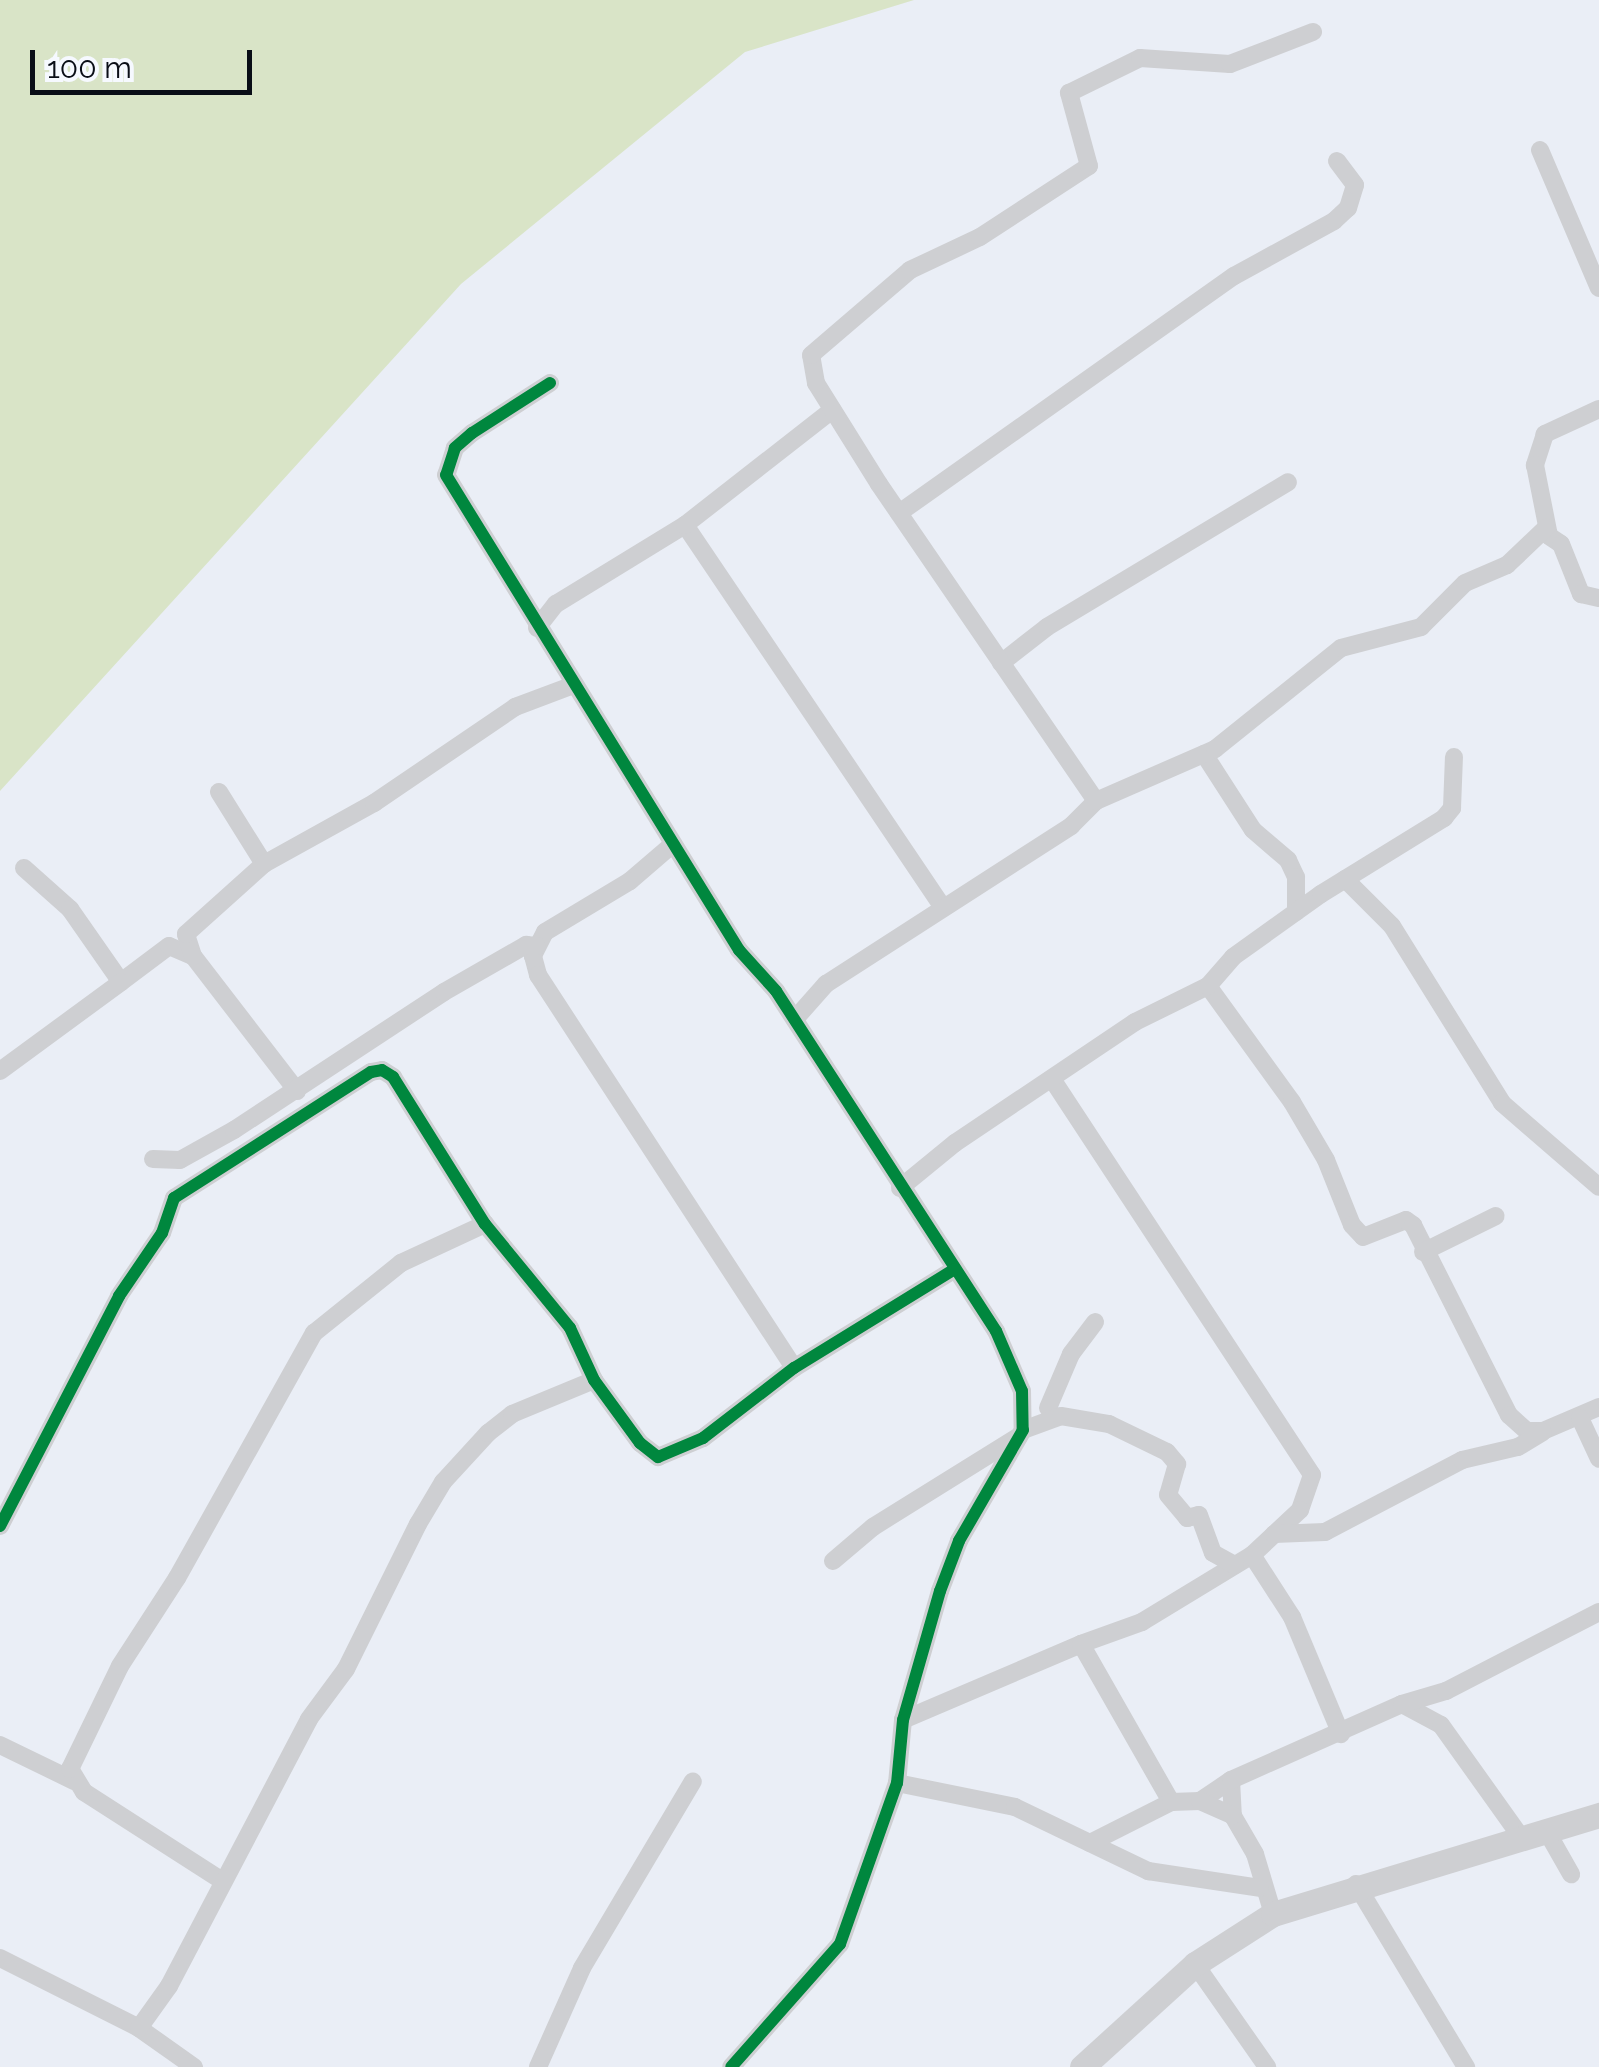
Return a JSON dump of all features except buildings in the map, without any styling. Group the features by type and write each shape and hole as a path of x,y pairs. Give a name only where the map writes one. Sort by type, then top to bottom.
{"street":[{"path":"1096,801 899,513 810,370 821,343 910,270 980,236 1089,166 1069,93 1140,58 1230,64 1314,32"},
{"path":"1540,150 1599,288"},
{"path":"899,513 1234,276 1334,221 1356,185 1337,161"},
{"path":"550,384 472,433 455,448 446,475 571,686 739,950 795,1018 900,1188 996,1330 1022,1391 1021,1433 946,1574 902,1720 897,1783 840,1944 731,2067"},
{"path":"537,628 556,604 686,524 832,410"},
{"path":"1599,410 1539,440 1535,465 1546,528 1561,544 1576,587 1599,598"},
{"path":"1001,663 1047,627 1288,482"},
{"path":"686,524 943,908"},
{"path":"795,1018 826,984 1071,826 1096,801 1204,754 1341,648 1421,628 1465,583 1507,566 1546,528"},
{"path":"0,1071 186,934 264,864 374,803 524,702 571,686"},
{"path":"1204,754 1246,822 1288,860 1296,877 1296,912"},
{"path":"900,1188 955,1143 1054,1082 1135,1022 1208,986 1233,957 1449,813 1454,757"},
{"path":"220,792 264,864"},
{"path":"673,844 630,881 545,932 536,946 538,975 794,1368"},
{"path":"24,868 70,909 121,982"},
{"path":"1345,879 1392,926 1502,1103 1599,1187"},
{"path":"186,934 193,956 296,1090"},
{"path":"168,946 193,956"},
{"path":"152,1159 180,1160 498,959 536,946"},
{"path":"1208,986 1292,1102 1326,1160 1352,1226 1363,1237 1406,1220 1509,1415 1528,1431 1543,1431"},
{"path":"0,1526 174,1198 382,1070 485,1224 570,1328 594,1380 640,1444 658,1457 702,1438 794,1368 955,1270"},
{"path":"902,1720 1142,1622 1246,1563 1307,1500 1310,1467 1274,1423 1242,1361 1054,1082"},
{"path":"1423,1252 1496,1216"},
{"path":"74,1782 70,1770 114,1677 177,1578 306,1344 373,1281 467,1227 485,1224"},
{"path":"832,1560 1054,1412 1070,1354 1095,1322"},
{"path":"140,2028 169,1986 221,1880 310,1719 338,1683 443,1482 512,1414 594,1380"},
{"path":"1022,1391 1054,1412 1109,1424 1166,1452 1177,1464 1168,1495 1187,1518 1200,1515 1212,1553 1246,1563 1292,1617 1340,1734"},
{"path":"1274,1534 1325,1532 1462,1460 1518,1447 1543,1431 1599,1407"},
{"path":"1580,1418 1599,1459"},
{"path":"967,1469 986,1498"},
{"path":"1090,1843 1170,1802 1200,1800 1231,1780 1402,1704 1446,1692 1599,1612"},
{"path":"1081,1644 1150,1776 1170,1802"},
{"path":"1441,1725 1446,1692"},
{"path":"1402,1704 1441,1725 1571,1874"},
{"path":"0,1745 74,1782 221,1880"},
{"path":"1231,1780 1233,1816 1256,1854 1260,1888 1273,1914"},
{"path":"538,2067 582,1968 694,1781"},
{"path":"897,1783 1016,1807 1148,1871 1260,1888"},
{"path":"1200,1800 1233,1816"},
{"path":"1082,2067 1195,1964 1273,1914 1356,1884 1599,1815"},
{"path":"1356,1884 1457,2062"},
{"path":"0,1958 140,2028 194,2067"},
{"path":"1195,1964 1267,2067"}],"green space":[{"path":"0,0 914,0 745,52 461,284 0,791"}],"cycle path":[{"path":"550,383 455,448 446,475 739,950 776,991 996,1331 1022,1391 1023,1430 959,1541 940,1591 903,1720 897,1783 840,1944 731,2067"},
{"path":"0,1526 119,1296 162,1233 174,1198 371,1072 382,1070 393,1077 485,1224 570,1328 594,1380 640,1443 658,1457 703,1438 794,1368 955,1269"}]}
